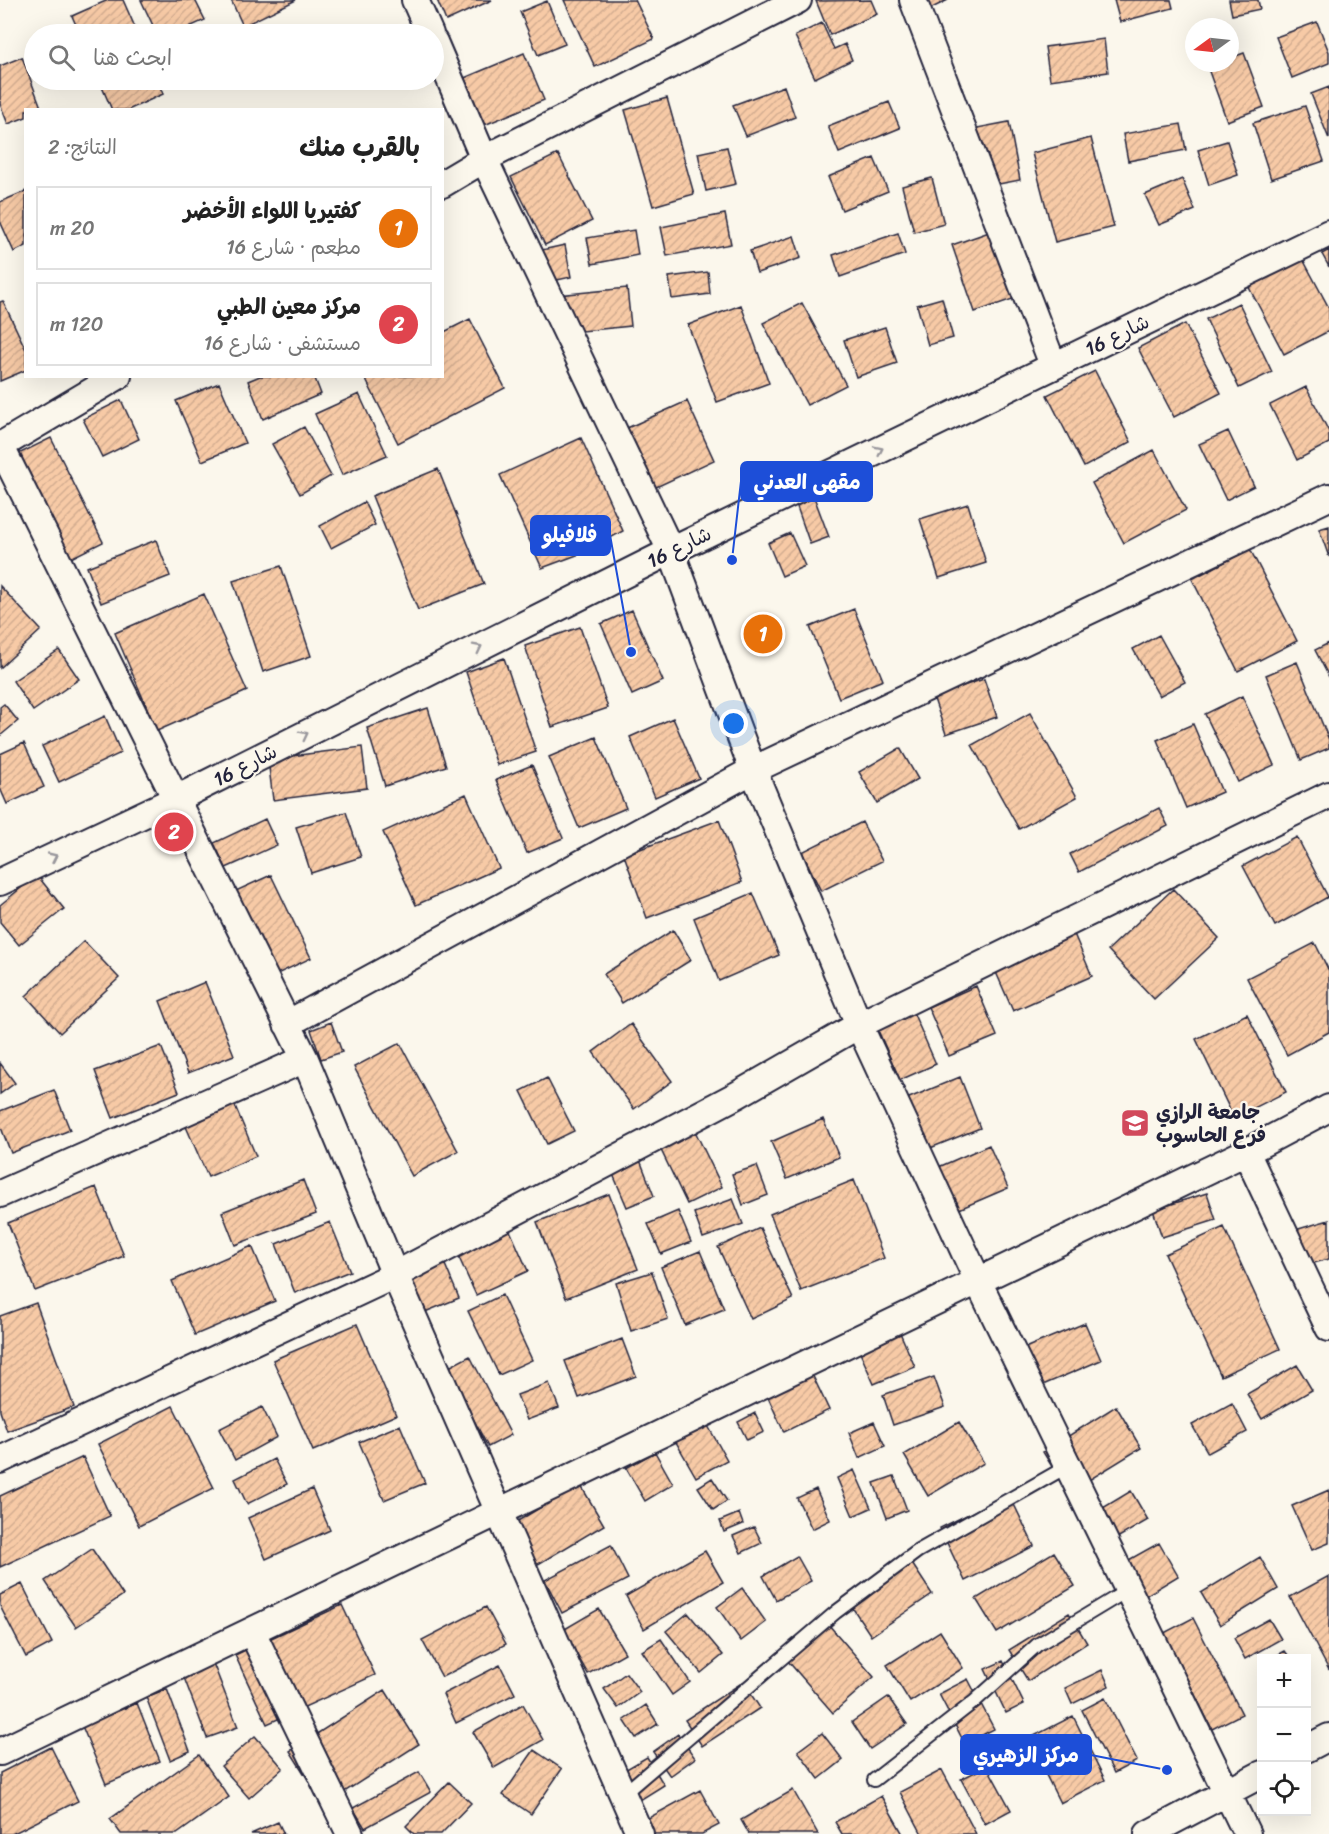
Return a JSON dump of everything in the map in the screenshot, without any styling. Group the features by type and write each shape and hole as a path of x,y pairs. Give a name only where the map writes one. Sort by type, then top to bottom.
{"street":[{"path":"415,0 426,24"},
{"path":"913,0 1053,365"},
{"path":"444,183 484,159 782,4"},
{"path":"444,65 484,159 671,551 753,770 859,1025 978,1281 1247,1834"},
{"name":"شارع 16","path":"0,882 176,799 671,551 1329,233"},
{"path":"115,378 0,446 305,1059 394,1275 640,1834"},
{"path":"287,1024 753,770 1329,497"},
{"path":"0,1460 394,1275 737,1095 859,1025 1329,795"},
{"path":"0,1194 305,1059"},
{"path":"0,1752 1246,1152 1329,1108"},
{"path":"1246,1152 1329,1328"},
{"path":"252,1632 350,1834"},
{"path":"1311,1746 1329,1737"},
{"path":"1148,1834 1257,1777"}],"lane":[{"path":"622,1795 836,1612 918,1551 1068,1466"},
{"path":"874,1780 975,1701 1037,1645 1128,1590"}],"building":[{"path":"108,0 123,0 134,24 76,24 72,16"},
{"path":"141,0 195,0 205,20 196,24 152,24"},
{"path":"231,0 296,0 247,24 242,24"},
{"path":"437,0 492,0 446,21"},
{"path":"564,0 635,0 654,39 595,67"},
{"path":"871,0 877,14 830,35 816,1"},
{"path":"926,0 948,0 930,9"},
{"path":"1114,0 1171,0 1173,8 1120,22"},
{"path":"1229,0 1258,0 1260,9 1232,15"},
{"path":"547,1 565,44 538,55 520,12"},
{"path":"1317,22 1329,52 1329,63 1292,78 1276,37"},
{"path":"822,23 834,49 845,44 852,60 815,78 795,36"},
{"path":"1104,39 1108,72 1050,80 1045,47"},
{"path":"524,53 544,100 482,126 462,79"},
{"path":"1244,53 1264,107 1227,121 1209,72 1239,72 1239,55"},
{"path":"22,57 24,90 34,90 41,108 24,108 24,118 8,124 0,104 0,66"},
{"path":"784,86 795,117 746,136 733,105"},
{"path":"1329,87 1329,139 1311,94"},
{"path":"103,90 161,90 163,94 132,108 111,108"},
{"path":"667,98 694,194 653,206 625,110"},
{"path":"889,102 900,128 839,153 828,126"},
{"path":"1305,106 1324,161 1271,179 1253,123"},
{"path":"1009,122 1020,180 988,186 977,128"},
{"path":"1181,124 1186,150 1128,161 1123,134"},
{"path":"1091,138 1114,227 1055,242 1032,153"},
{"path":"1227,141 1238,175 1209,185 1198,150"},
{"path":"727,147 736,184 706,191 698,153"},
{"path":"558,154 592,221 545,245 511,177"},
{"path":"874,158 888,191 842,210 828,177"},
{"path":"932,178 944,224 914,232 902,186"},
{"path":"1182,179 1195,210 1159,225 1145,195"},
{"path":"24,192 24,247 14,252 0,221 0,202"},
{"path":"725,214 731,244 667,256 661,227"},
{"path":"1012,224 1036,291 975,312 952,245"},
{"path":"634,230 638,255 592,264 587,238"},
{"path":"898,233 905,254 840,277 833,255"},
{"path":"794,236 801,258 757,273 750,251"},
{"path":"565,245 571,277 534,285 528,253"},
{"path":"1298,250 1329,308 1329,331 1284,354 1244,278"},
{"path":"1329,250 1329,267 1322,254"},
{"path":"708,272 710,294 672,299 669,277"},
{"path":"627,288 631,326 562,333 558,295"},
{"path":"942,298 953,338 928,345 917,305"},
{"path":"3,301 24,346 24,371 0,381 0,302"},
{"path":"802,303 846,385 807,405 763,323"},
{"path":"1239,303 1272,372 1239,388 1206,319"},
{"path":"741,305 769,383 717,402 688,325"},
{"path":"470,319 505,388 398,443 365,378 444,378 444,332"},
{"path":"1185,324 1221,393 1174,417 1138,348"},
{"path":"885,327 897,363 856,377 844,340"},
{"path":"1095,371 1131,442 1084,467 1047,395"},
{"path":"255,378 315,378 321,394 263,419 248,381"},
{"path":"219,383 245,443 202,461 176,401"},
{"path":"1306,387 1329,432 1329,443 1297,460 1270,405"},
{"path":"359,394 387,455 342,475 315,414"},
{"path":"121,400 139,439 102,457 83,419"},
{"path":"687,401 714,460 652,489 625,429"},
{"path":"304,427 331,476 300,494 272,444"},
{"path":"1228,431 1254,486 1226,500 1199,444"},
{"path":"51,438 103,542 55,566 2,462"},
{"path":"581,438 623,531 585,552 542,568 500,475"},
{"path":"1154,450 1186,510 1124,543 1092,483"},
{"path":"438,469 484,584 418,610 372,496"},
{"path":"814,497 829,537 810,544 796,504"},
{"path":"364,502 375,525 331,548 320,526"},
{"path":"968,504 986,563 939,578 920,519"},
{"path":"1329,526 1329,557 1319,529"},
{"path":"790,533 805,566 782,576 768,543"},
{"path":"156,540 170,576 101,603 87,567"},
{"path":"1250,549 1297,641 1238,671 1192,579"},
{"path":"281,566 311,656 263,672 233,581"},
{"path":"0,586 41,630 0,668"},
{"path":"204,594 247,691 157,731 115,633"},
{"path":"854,609 883,680 839,698 810,627"},
{"path":"632,610 663,681 632,695 601,624"},
{"path":"580,627 608,708 552,727 525,646"},
{"path":"1159,635 1185,682 1159,696 1133,649"},
{"path":"1329,643 1329,677 1315,650"},
{"path":"59,650 79,679 33,711 13,681"},
{"path":"504,658 536,752 497,765 466,672"},
{"path":"1297,662 1329,740 1329,748 1301,760 1266,675"},
{"path":"984,679 997,717 946,734 933,696"},
{"path":"1242,696 1274,765 1238,782 1205,714"},
{"path":"4,704 18,721 0,736 0,707"},
{"path":"428,708 446,766 385,786 367,728"},
{"path":"1030,713 1077,797 1019,829 972,745"},
{"path":"105,716 121,753 59,782 42,746"},
{"path":"673,718 699,778 655,797 630,737"},
{"path":"1193,724 1222,792 1186,808 1157,740"},
{"path":"596,737 626,808 579,828 549,757"},
{"path":"24,743 44,787 7,804 0,788 0,754"},
{"path":"362,747 367,788 273,800 268,759"},
{"path":"900,748 918,779 877,803 859,772"},
{"path":"532,765 563,838 527,853 496,780"},
{"path":"466,794 499,868 416,905 383,832"},
{"path":"1159,808 1168,826 1079,872 1070,854"},
{"path":"346,812 361,857 311,873 296,827"},
{"path":"265,819 277,845 226,868 214,843"},
{"path":"719,820 742,882 647,918 624,855"},
{"path":"862,822 882,861 821,891 802,852"},
{"path":"1297,837 1328,897 1275,926 1243,866"},
{"path":"37,875 64,909 19,945 0,922 0,905"},
{"path":"271,875 311,958 256,984 216,900"},
{"path":"1173,889 1219,938 1154,999 1108,950"},
{"path":"753,893 779,955 719,981 694,918"},
{"path":"673,930 691,960 622,1003 604,974"},
{"path":"1074,934 1092,976 1013,1011 995,970"},
{"path":"84,941 119,978 60,1033 26,996"},
{"path":"1315,943 1329,971 1329,1032 1287,1055 1247,978"},
{"path":"205,982 234,1055 188,1073 160,1001"},
{"path":"976,986 997,1036 949,1056 928,1007"},
{"path":"913,1012 936,1064 900,1080 877,1028"},
{"path":"1247,1014 1286,1092 1234,1118 1196,1039"},
{"path":"331,1022 342,1052 321,1059 311,1030"},
{"path":"631,1024 672,1081 634,1109 593,1052"},
{"path":"400,1043 458,1151 412,1176 354,1067"},
{"path":"161,1046 179,1092 113,1118 95,1071"},
{"path":"0,1063 15,1083 0,1094"},
{"path":"960,1077 980,1128 913,1155 892,1105"},
{"path":"547,1078 574,1131 547,1144 521,1091"},
{"path":"54,1090 70,1130 11,1153 0,1125 0,1111"},
{"path":"233,1101 256,1156 208,1177 184,1122"},
{"path":"823,1119 839,1157 787,1179 771,1142"},
{"path":"695,1131 722,1187 687,1204 660,1148"},
{"path":"989,1145 1008,1188 943,1216 925,1173"},
{"path":"640,1160 654,1196 627,1207 612,1172"},
{"path":"757,1166 768,1195 743,1205 732,1174"},
{"path":"303,1180 316,1214 235,1245 222,1212"},
{"path":"854,1180 884,1258 801,1291 770,1214"},
{"path":"96,1187 124,1256 35,1291 8,1223"},
{"path":"1207,1193 1216,1220 1162,1237 1153,1210"},
{"path":"609,1194 638,1269 566,1298 537,1222"},
{"path":"733,1199 743,1224 703,1238 694,1213"},
{"path":"678,1211 691,1242 661,1254 648,1224"},
{"path":"1329,1220 1329,1259 1288,1270 1278,1235"},
{"path":"330,1222 350,1271 295,1293 276,1244"},
{"path":"508,1226 528,1271 476,1295 455,1249"},
{"path":"1224,1227 1280,1349 1221,1376 1165,1254"},
{"path":"760,1228 793,1299 751,1319 718,1247"},
{"path":"252,1246 275,1301 195,1335 172,1281"},
{"path":"438,1248 459,1298 408,1319 387,1269"},
{"path":"700,1251 724,1309 685,1325 661,1267"},
{"path":"652,1272 668,1319 631,1331 616,1283"},
{"path":"502,1295 532,1360 499,1375 468,1311"},
{"path":"36,1303 74,1407 7,1431 0,1411 0,1316"},
{"path":"1085,1323 1101,1360 1036,1388 1020,1350"},
{"path":"357,1324 396,1415 313,1451 273,1360"},
{"path":"898,1328 915,1367 874,1384 857,1346"},
{"path":"622,1339 636,1376 579,1398 565,1361"},
{"path":"470,1356 511,1435 488,1447 447,1368"},
{"path":"1297,1365 1312,1390 1262,1419 1247,1394"},
{"path":"811,1372 829,1410 784,1432 766,1393"},
{"path":"934,1377 945,1407 893,1425 883,1395"},
{"path":"549,1383 559,1408 527,1420 517,1395"},
{"path":"1232,1403 1247,1432 1208,1453 1192,1425"},
{"path":"173,1406 214,1488 139,1526 98,1444"},
{"path":"1116,1406 1141,1448 1068,1493 1043,1452"},
{"path":"262,1407 277,1437 235,1460 219,1429"},
{"path":"755,1413 764,1432 747,1440 738,1422"},
{"path":"874,1422 885,1446 859,1458 849,1433"},
{"path":"959,1422 984,1463 928,1496 904,1455"},
{"path":"707,1424 727,1460 696,1477 676,1442"},
{"path":"400,1425 425,1483 384,1500 359,1442"},
{"path":"655,1452 673,1484 645,1501 626,1468"},
{"path":"83,1457 110,1516 0,1567 0,1496"},
{"path":"274,1459 287,1484 247,1504 235,1479"},
{"path":"854,1470 871,1508 853,1516 837,1478"},
{"path":"894,1476 907,1510 887,1518 874,1483"},
{"path":"712,1478 727,1501 713,1510 698,1487"},
{"path":"580,1484 604,1525 535,1566 511,1525"},
{"path":"312,1489 330,1530 266,1559 248,1518"},
{"path":"816,1489 830,1520 812,1529 797,1498"},
{"path":"1329,1490 1329,1543 1312,1550 1292,1506"},
{"path":"1131,1491 1148,1520 1100,1548 1083,1520"},
{"path":"1009,1494 1034,1546 965,1581 940,1528"},
{"path":"739,1513 743,1524 724,1532 720,1521"},
{"path":"754,1527 762,1543 741,1553 733,1536"},
{"path":"1159,1543 1178,1576 1145,1596 1125,1562"},
{"path":"611,1545 628,1579 562,1613 545,1580"},
{"path":"92,1549 123,1595 76,1627 45,1581"},
{"path":"705,1551 723,1582 644,1629 626,1596"},
{"path":"1054,1552 1075,1586 997,1633 976,1599"},
{"path":"797,1556 811,1581 776,1600 763,1576"},
{"path":"1260,1557 1278,1589 1220,1625 1201,1593"},
{"path":"909,1559 932,1594 871,1636 848,1601"},
{"path":"1329,1576 1329,1670 1290,1597"},
{"path":"22,1584 52,1643 26,1657 0,1606 0,1595"},
{"path":"742,1588 766,1622 741,1641 717,1607"},
{"path":"342,1605 375,1675 267,1724 235,1655"},
{"path":"486,1607 506,1644 442,1677 422,1640"},
{"path":"599,1609 625,1653 588,1674 563,1630"},
{"path":"688,1613 723,1655 701,1673 666,1631"},
{"path":"1069,1613 1087,1643 1028,1681 1009,1650"},
{"path":"1193,1618 1242,1714 1212,1729 1164,1633"},
{"path":"1269,1619 1281,1639 1245,1659 1234,1638"},
{"path":"828,1624 874,1677 833,1713 787,1660"},
{"path":"940,1631 963,1668 910,1702 887,1665"},
{"path":"661,1639 690,1682 672,1695 642,1651"},
{"path":"1003,1661 1024,1704 1006,1713 985,1669"},
{"path":"213,1663 238,1727 207,1738 183,1675"},
{"path":"500,1665 515,1694 456,1723 443,1694"},
{"path":"1102,1670 1109,1686 1072,1704 1065,1688"},
{"path":"626,1673 640,1692 618,1708 604,1689"},
{"path":"968,1679 994,1729 965,1744 939,1694"},
{"path":"743,1682 760,1708 702,1746 685,1720"},
{"path":"167,1689 190,1751 170,1760 146,1697"},
{"path":"385,1690 419,1744 324,1805 290,1751"},
{"path":"888,1697 907,1724 870,1749 852,1722"},
{"path":"1105,1698 1137,1761 1114,1773 1082,1710"},
{"path":"137,1703 160,1761 106,1784 82,1726"},
{"path":"523,1704 543,1740 494,1768 473,1732"},
{"path":"646,1705 658,1724 636,1738 624,1720"},
{"path":"1073,1716 1105,1780 1060,1803 1028,1739"},
{"path":"822,1733 843,1760 819,1779 798,1751"},
{"path":"678,1734 695,1758 670,1776 653,1752"},
{"path":"255,1736 283,1768 249,1798 221,1766"},
{"path":"51,1747 78,1801 12,1834 0,1834 0,1773"},
{"path":"534,1750 562,1769 531,1814 503,1795"},
{"path":"199,1755 229,1797 177,1834 121,1834 110,1819"},
{"path":"647,1757 664,1785 640,1800 623,1771"},
{"path":"987,1766 1011,1810 985,1824 961,1779"},
{"path":"942,1770 976,1834 922,1834 900,1792"},
{"path":"419,1772 431,1792 365,1828 353,1808"},
{"path":"449,1782 471,1803 441,1834 414,1834 406,1826"},
{"path":"700,1790 719,1825 702,1834 647,1834 641,1822"},
{"path":"793,1790 818,1834 749,1834 741,1820"},
{"path":"881,1796 903,1834 842,1834 835,1822"},
{"path":"278,1822 284,1834 251,1834"}],"place":[{"name":"مقهى العدني","path":"732,560"},
{"name":"كفتيريا اللواء الأخضر","path":"763,634"},
{"name":"فلافيلو","path":"631,652"},
{"name":"مركز معين الطبي","path":"174,832"},
{"name":"جامعة الرازي فرع الحاسوب","path":"1135,1123"},
{"name":"مركز الزهيري","path":"1167,1770"}]}
